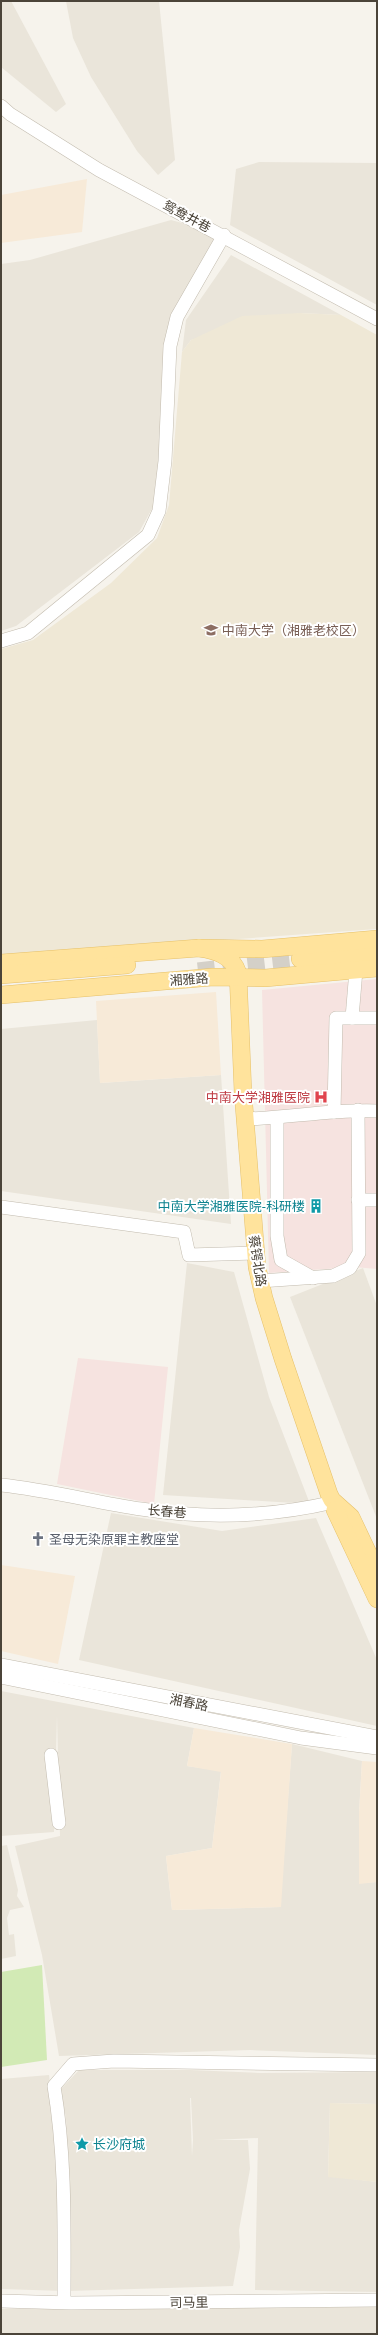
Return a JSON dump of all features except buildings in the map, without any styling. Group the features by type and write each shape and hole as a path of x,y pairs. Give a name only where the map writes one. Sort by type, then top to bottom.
{"main road":[{"name":"湘雅路","path":"1,975 201,959 262,949 377,939"},
{"name":"湘雅路","path":"1,963 199,948 262,949"},
{"path":"199,948 224,955"},
{"path":"300,959 377,952"},
{"name":"蔡锷北路","path":"224,955 236,967 238,978 244,1119 255,1254 260,1281 300,1410 329,1494 377,1599"},
{"name":"湘雅路","path":"1,995 213,977 265,978 377,968"},
{"name":"蔡锷北路","path":"333,1502 351,1517 375,1563"}],"street":[{"name":"鸳鸯井巷","path":"1,106 10,114 99,170 377,319"},
{"path":"1,641 28,633 148,535 159,510 165,461 170,346 176,316 224,236"},
{"path":"352,1018 356,970"},
{"path":"334,1112 336,1018 377,1018"},
{"path":"244,1119 277,1118 358,1110 377,1111"},
{"path":"260,1281 333,1276 350,1268 359,1253 358,1110"},
{"path":"277,1118 277,1236 281,1260 313,1278"},
{"path":"358,1200 377,1200"},
{"path":"1,1207 184,1232 189,1255 255,1254"},
{"name":"长春巷","path":"1,1485 142,1509 216,1516 270,1514 333,1502"},
{"name":"湘春路","path":"1,1665 377,1737"},
{"name":"湘春路","path":"1,1677 301,1738 377,1748"},
{"path":"51,1755 59,1823"},
{"path":"64,2302 64,2175 61,2129 54,2086 73,2064 114,2061 377,2065"},
{"name":"司马里","path":"1,2301 377,2300"}],"shaded area":[{"path":"1,1 11,1 66,104 56,112 1,67"},
{"path":"66,1 159,1 175,160 158,175 137,151 91,77 73,38"},
{"path":"259,162 377,163 377,305 230,225 236,169"},
{"path":"87,179 82,232 1,243 1,195"},
{"path":"171,220 219,233 177,317 153,507 139,532 16,626 1,631 1,264 30,260"},
{"path":"231,255 341,315 300,313 191,340 182,352 186,320"},
{"name":"中南大学（湘雅老校区）","path":"300,313 341,315 377,335 377,929 1,956 1,649 33,640 111,583 157,538 169,505 182,352 191,340 242,316"},
{"name":"中南大学湘雅医院","path":"377,979 377,1269 354,1267 269,1273 262,990"},
{"path":"216,992 221,1075 100,1083 96,1001"},
{"path":"97,1020 100,1083 221,1075 231,1224 1,1191 1,1029"},
{"path":"187,1263 234,1272 269,1397 310,1504 163,1495"},
{"path":"363,1268 377,1306 377,1519 290,1297"},
{"path":"78,1358 168,1367 154,1504 57,1484"},
{"path":"111,1513 222,1531 316,1518 377,1660 377,1726 79,1660"},
{"path":"1,1565 75,1576 58,1664 1,1651"},
{"path":"1,1691 194,1728 187,1766 221,1771 212,1848 166,1856 172,1910 280,1907 292,1744 362,1761 359,1813 359,1883 377,1882 377,2055 250,2050 59,2056 42,1955 15,1846 60,1836 57,1716 54,1832 1,1836"},
{"path":"194,1728 292,1744 281,1907 172,1910 166,1856 212,1848 221,1772 187,1766"},
{"path":"362,1761 377,1762 377,1882 359,1884 359,1813"},
{"path":"7,1845 18,1890 17,1896 24,1907 10,1910 7,1918 9,1935 14,1934 16,1956 1,1959 1,1846"},
{"path":"79,2070 190,2070 260,2073 377,2072 377,2104 330,2103 328,2176 377,2182 377,2292 255,2290 258,2138 213,2140 248,2140 250,2169 239,2230 240,2247 233,2286 68,2291 68,2171 66,2118 60,2090","holes":["190,2098 191,2098 193,2140 192,2156"]},
{"path":"49,2075 59,2166 64,2291 1,2289 1,2079"},
{"path":"330,2103 377,2104 377,2182 328,2177"},
{"path":"377,2307 377,2334 1,2334 1,2309"}],"green space":[{"path":"42,1965 47,2060 1,2067 1,1972"}],"tunnel":[{"path":"198,971 300,959"}],"place":[{"name":"中南大学（湘雅老校区）","path":"211,630"},
{"name":"中南大学湘雅医院","path":"321,1097"},
{"name":"中南大学湘雅医院-科研楼","path":"316,1206"},
{"name":"圣母无染原罪主教座堂","path":"38,1539"},
{"name":"长沙府城","path":"82,2144"}]}
